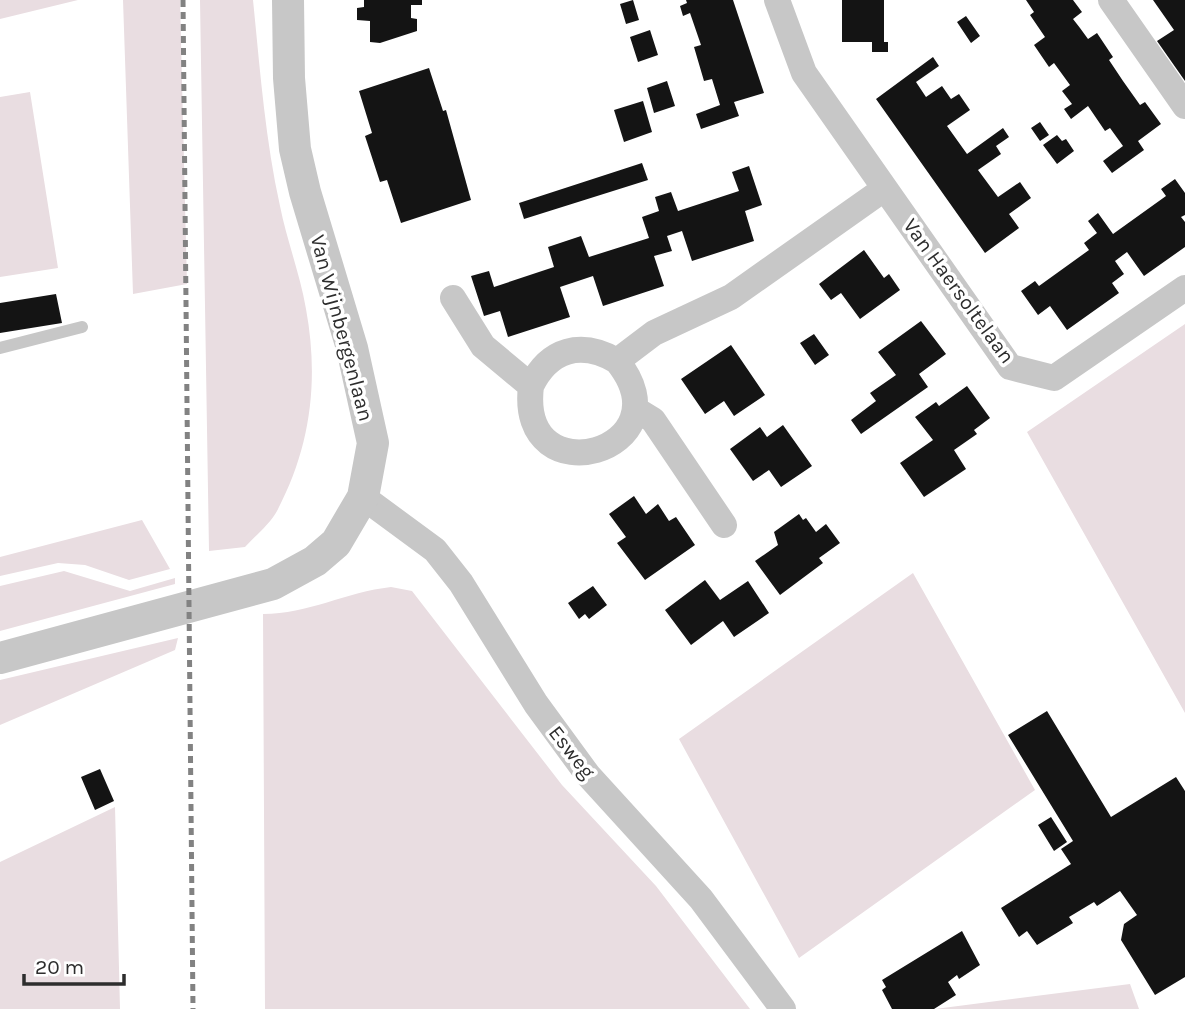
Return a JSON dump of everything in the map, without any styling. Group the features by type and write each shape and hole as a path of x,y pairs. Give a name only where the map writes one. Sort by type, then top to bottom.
{"street":[{"name":"Van Wijnbergenlaan","path":"0,657 273,584 315,561 336,543 363,497 373,443 352,348 315,228 295,149 289,78 288,0"},
{"name":"Van Haersoltelaan","path":"777,0 804,73 1010,367 1054,378 1185,288"},
{"path":"1111,0 1185,106"},
{"path":"617,361 654,333 731,297 884,189"},
{"path":"453,298 483,346 531,386"},
{"path":"584,348 602,352 617,361 628,375 634,391 635,409 629,426 619,439 604,449 588,454 570,453 555,447 541,436 532,421 528,404 531,386 538,370 551,358 567,350 584,348"},
{"path":"635,409 653,420 724,525"},
{"name":"Esweg","path":"363,497 435,550 461,583 536,704 588,775 701,899 782,1009"}],"lane":[{"path":"0,348 82,327"}],"shaded area":[{"path":"0,0 78,0 0,19"},
{"path":"123,0 180,0 187,284 133,294"},
{"path":"200,0 253,0 270,155 303,296 312,362 312,387 305,438 289,487 277,511 245,547 209,551"},
{"path":"30,92 58,268 0,277 0,97"},
{"path":"1185,324 1185,713 1027,432"},
{"path":"142,520 170,569 129,580 85,565 58,563 0,576 0,557"},
{"path":"64,571 130,591 175,578 175,584 0,631 0,586"},
{"path":"913,573 1035,790 799,958 679,739"},
{"path":"391,587 412,591 562,785 656,886 750,1009 265,1009 263,614 311,607 358,593"},
{"path":"178,638 175,650 0,725 0,680"},
{"path":"115,807 120,1009 0,1009 0,862"},
{"path":"1130,984 1139,1009 935,1009"}],"building":[{"path":"364,0 422,0 422,5 411,5 411,18 417,19 417,31 380,43 370,42 370,21 357,20 357,8 364,7"},
{"path":"633,0 639,20 626,24 620,4"},
{"path":"686,0 733,0 764,93 734,102 739,116 701,129 696,114 720,105 712,79 704,81 694,47 701,45 690,13 683,16 680,6 687,3"},
{"path":"842,0 884,0 884,42 888,42 888,52 872,52 872,42 842,42"},
{"path":"1026,0 1073,0 1082,12 1073,19 1088,39 1097,33 1113,57 1109,60 1123,81 1140,105 1145,102 1161,124 1138,141 1144,150 1112,173 1103,161 1123,146 1110,128 1105,131 1088,106 1071,119 1064,109 1072,104 1062,91 1070,85 1054,63 1049,67 1034,45 1045,37 1030,15 1034,12"},
{"path":"1153,0 1185,0 1185,81 1157,41 1174,30"},
{"path":"966,16 980,36 971,43 957,22"},
{"path":"650,30 658,55 638,62 630,37"},
{"path":"933,57 939,66 916,82 926,97 942,86 951,99 959,94 970,110 947,126 967,154 1003,128 1009,137 996,146 1001,154 978,170 998,197 1020,182 1031,198 1009,214 1019,228 985,253 876,99"},
{"path":"429,68 443,111 446,110 471,200 401,223 387,180 380,182 365,136 372,133 359,91"},
{"path":"667,81 675,106 654,113 647,88"},
{"path":"643,101 652,132 624,142 614,110"},
{"path":"1040,122 1049,135 1040,141 1031,128"},
{"path":"1057,135 1062,141 1066,139 1074,151 1057,164 1043,145"},
{"path":"642,163 648,180 524,219 519,203"},
{"path":"749,166 762,205 745,211 754,241 692,261 682,231 667,236 672,251 654,256 664,286 603,306 593,276 560,287 570,317 508,337 500,311 484,316 471,276 489,271 494,287 554,267 548,247 581,236 589,257 649,238 642,217 659,211 655,197 671,192 678,211 739,191 732,172"},
{"path":"1175,179 1185,193 1185,215 1181,217 1185,222 1185,247 1144,276 1127,252 1115,261 1124,274 1112,283 1119,293 1067,330 1050,306 1038,315 1021,291 1035,281 1039,286 1089,250 1084,243 1097,233 1088,221 1098,213 1113,234 1166,196 1161,189"},
{"path":"864,250 884,278 889,274 900,290 860,319 841,293 831,300 819,284"},
{"path":"56,294 62,323 0,333 0,303"},
{"path":"921,321 946,354 919,374 928,387 861,434 851,420 876,401 870,393 896,375 878,352"},
{"path":"814,334 829,355 815,365 800,343"},
{"path":"731,345 765,395 734,416 724,401 705,414 681,379"},
{"path":"967,386 990,418 974,430 977,434 954,450 966,469 924,497 900,463 933,440 915,417 936,402 939,406"},
{"path":"783,425 812,466 781,487 769,470 753,481 730,449 760,427 767,437"},
{"path":"634,496 646,514 658,504 669,521 676,517 695,545 645,580 617,543 626,537 609,514"},
{"path":"799,514 803,520 806,518 816,532 826,524 840,543 819,558 823,563 780,595 755,561 778,545 774,532"},
{"path":"705,580 720,600 748,581 769,613 734,637 723,621 691,645 665,610"},
{"path":"593,586 607,605 589,619 585,614 579,619 568,603"},
{"path":"1047,711 1111,817 1176,777 1185,791 1185,977 1155,995 1121,940 1124,924 1137,915 1120,891 1097,906 1094,902 1069,917 1073,923 1037,945 1027,931 1019,937 1001,908 1071,864 1061,849 1073,841 1008,735"},
{"path":"100,769 114,801 95,810 81,777"},
{"path":"1051,817 1067,842 1054,851 1038,825"},
{"path":"962,931 980,965 959,979 957,975 948,982 956,995 934,1009 892,1009 882,990 886,987 882,980"}],"railway":[{"path":"183,0 193,1009"}]}
